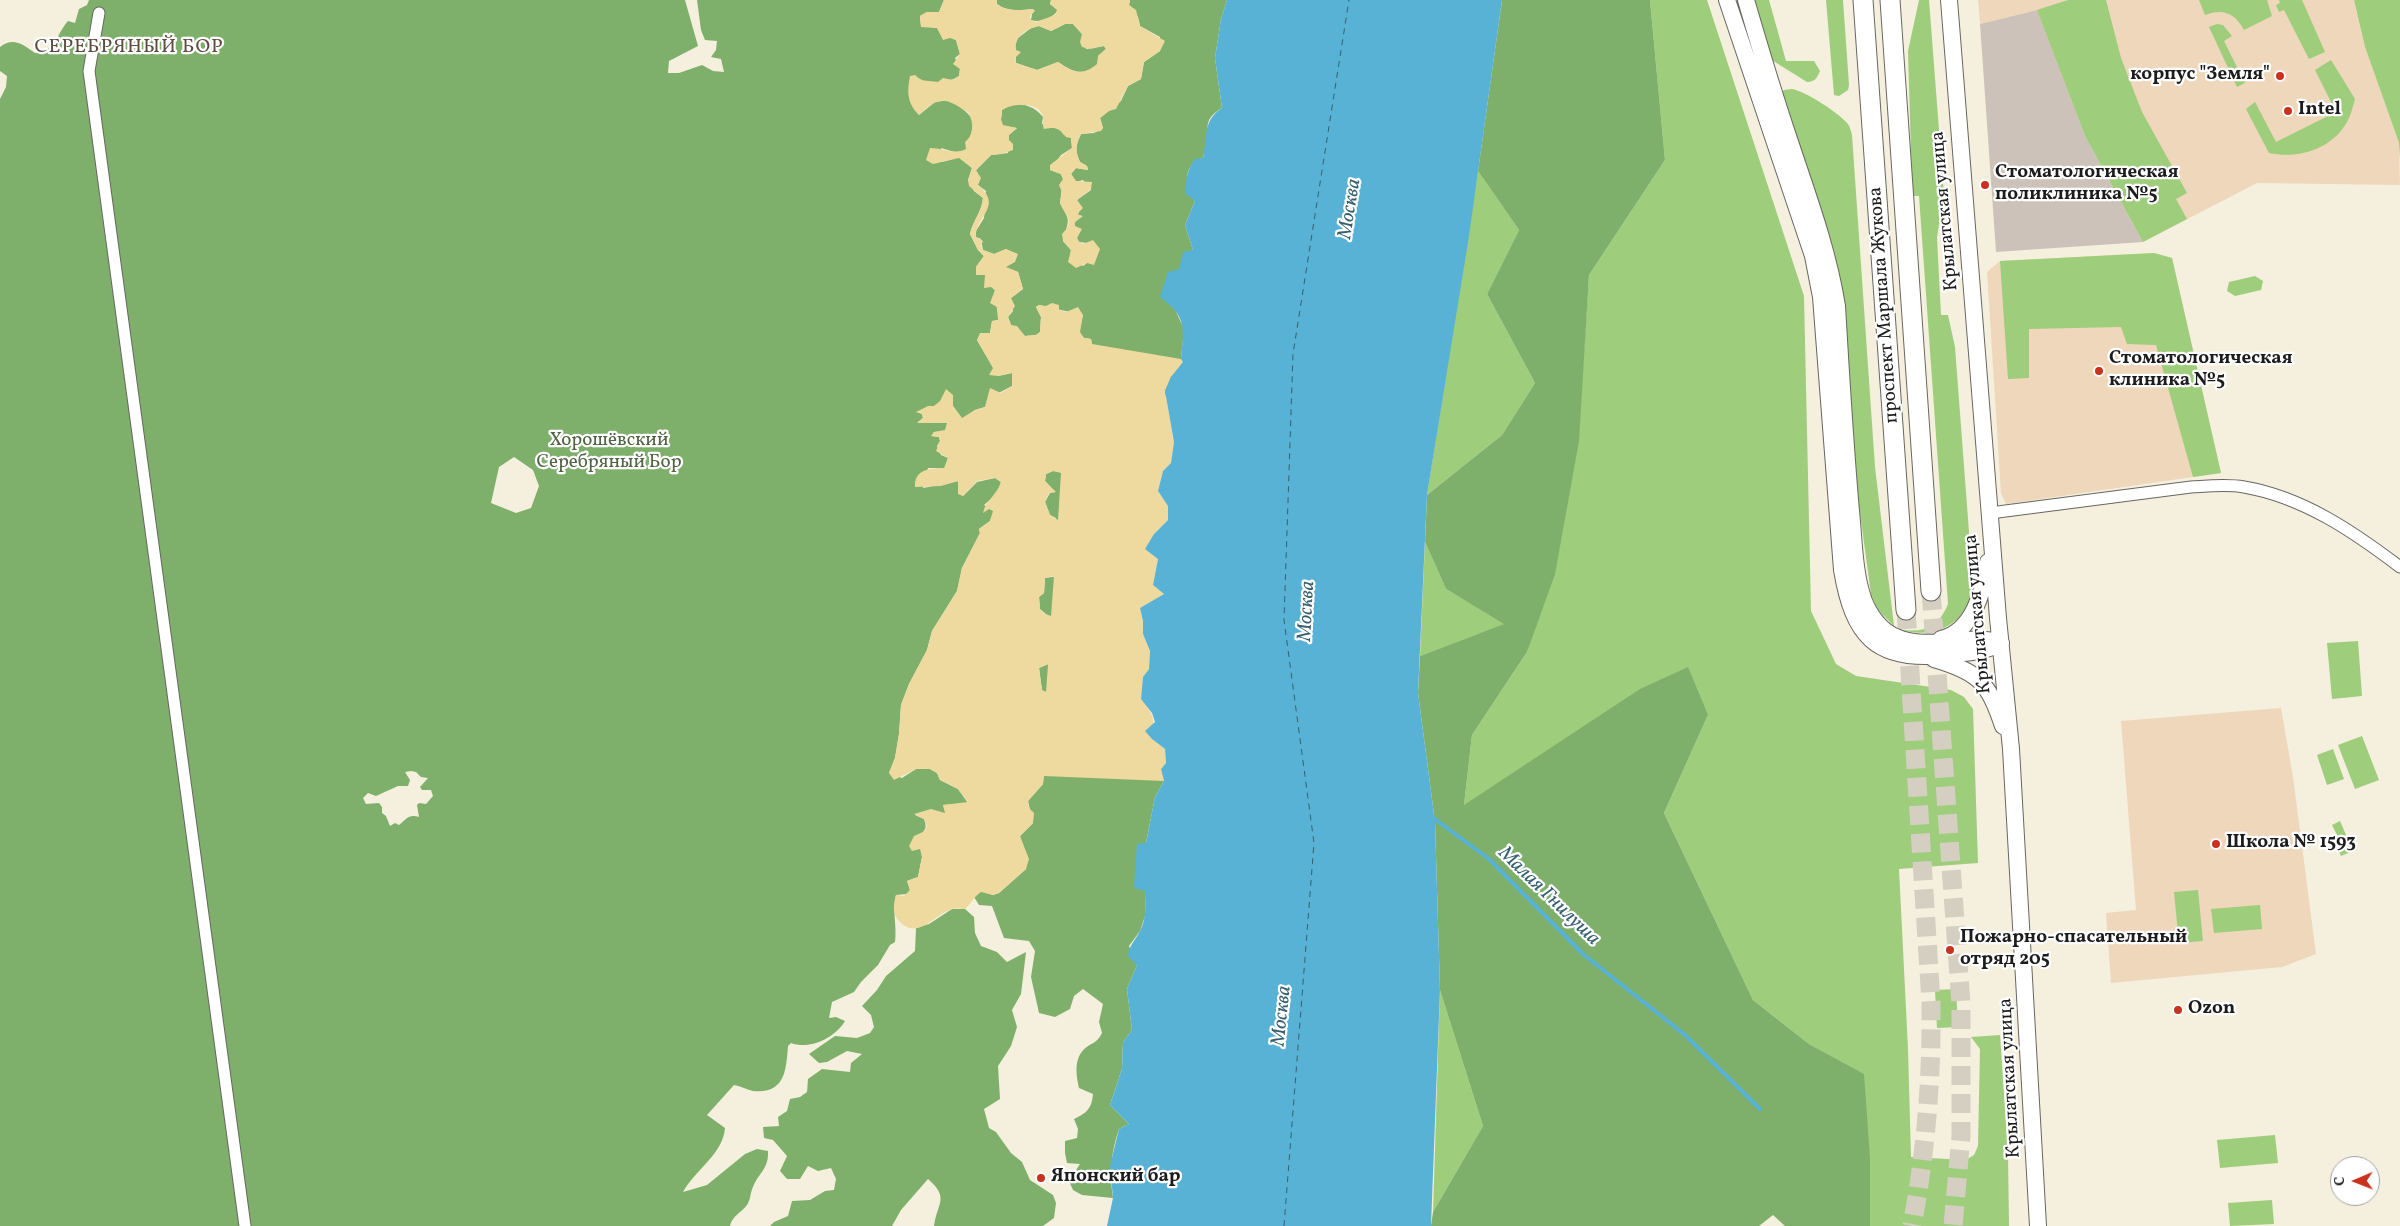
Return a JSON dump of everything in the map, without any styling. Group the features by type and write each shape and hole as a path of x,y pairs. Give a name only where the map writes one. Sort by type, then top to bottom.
{"main road":[{"path":"1727,0 1813,256 1821,297 1842,570 1846,594 1860,627 1880,647 1903,656 1927,650 1981,652 2001,643"},
{"path":"1746,0 1833,282 1837,306 1854,547 1864,600 1873,618 1884,630 1896,638 1927,650 1960,667 1983,684 1993,698 2011,750"},
{"name":"проспект Маршала Жукова","path":"1863,0 1906,610"},
{"name":"проспект Маршала Жукова","path":"1890,0 1931,590"},
{"name":"Крылатская улица","path":"1949,0 2011,750 2023,922 2038,1226"},
{"path":"1927,650 1949,636 1965,623 1974,612 1981,597 1992,538"}],"street":[{"path":"99,13 89,71 245,1226"},
{"path":"1990,513 2191,487 2219,485 2244,487 2273,494 2311,508 2400,567"}],"shaded area":[{"path":"1978,0 2354,0 2365,47 2399,143 2400,185 2257,183 2143,242 2085,136 2036,10 1980,24"},
{"path":"2037,10 2085,136 2143,242 1996,252 1980,24"},
{"path":"2154,253 2172,258 2221,473 2006,504 2001,493 1987,272 2000,261"},
{"name":"Школа № 1593","path":"2281,708 2293,777 2316,954 2282,967 2111,983 2106,913 2136,910 2121,721"}],"green space":[{"name":"Хорошёвский Серебряный Бор","path":"89,0 685,0 698,46 669,61 668,73 679,73 702,65 713,71 724,72 721,59 711,57 716,50 717,41 705,40 701,30 697,0 944,0 939,12 927,12 920,16 921,26 937,28 940,32 956,40 960,54 955,58 960,68 959,76 940,82 920,81 919,115 935,102 950,100 965,111 972,120 972,131 966,150 958,153 941,148 942,162 959,157 972,168 968,180 974,191 983,198 981,208 970,234 978,250 984,256 976,267 976,275 985,275 985,280 995,290 998,320 992,321 990,333 977,340 998,376 1012,373 1012,386 989,398 985,407 975,410 962,419 953,406 953,395 934,406 917,412 922,414 923,418 918,422 948,422 945,431 934,432 932,436 939,437 940,441 937,446 941,455 948,458 945,468 928,468 923,488 959,481 958,493 963,496 977,482 995,478 1001,482 997,494 984,505 994,511 990,521 979,529 980,533 962,568 957,591 932,631 927,650 909,684 901,705 895,758 889,773 902,778 916,769 930,769 937,773 940,780 958,789 968,803 943,805 946,813 915,815 924,819 926,826 920,835 922,857 918,877 907,881 910,890 907,894 896,895 894,907 895,942 890,945 878,965 854,992 832,1002 829,1018 836,1017 845,1021 841,1027 829,1037 814,1044 798,1045 791,1043 788,1046 785,1071 778,1084 764,1091 753,1091 734,1085 707,1115 725,1128 723,1137 714,1154 694,1176 683,1192 707,1185 745,1154 757,1149 768,1151 767,1162 755,1182 748,1203 730,1226 0,1226 0,99 6,87 7,76 0,71 0,47 9,42 14,42 23,45 35,53 42,51 52,45 68,21 75,23 79,9 87,5","holes":["514,457 533,470 539,486 531,508 516,513 491,503 499,467","405,772 416,772 421,777 428,778 420,787 422,790 431,790 433,796 426,804 419,803 417,805 419,817 410,817 399,825 395,823 390,826 386,816 382,813 382,807 379,803 366,804 363,798 368,793 376,796 398,786 408,786 410,780"]},
{"path":"997,0 1051,0 1050,4 1058,10 1050,17 1035,21 1031,20 1033,9 1014,10 1001,7 997,4"},
{"path":"1130,0 1227,0 1221,19 1215,58 1222,108 1210,118 1203,158 1195,160 1187,176 1188,185 1195,201 1185,225 1193,250 1174,307 1184,329 1181,359 1184,362 1054,616 1048,616 1040,609 1039,597 1044,593 1045,578 1059,576 1057,571 1050,573 1042,568 1048,563 1056,563 1058,544 1052,542 1048,537 1056,518 1050,515 1045,502 1050,493 1055,492 1045,481 1046,474 1053,471 1060,472 1100,400 1091,339 1084,338 1079,332 1083,315 1039,305 1036,307 1041,317 1040,332 1036,335 1025,336 1011,325 1008,317 1013,311 1011,298 1023,289 1018,272 1005,267 1012,253 1006,249 994,254 983,250 981,239 976,237 976,231 984,218 986,191 978,185 976,170 991,155 1008,153 1009,135 1017,128 1003,126 1001,120 1002,110 1007,107 1018,104 1029,106 1043,117 1042,124 1061,130 1063,134 1071,138 1072,148 1061,155 1050,170 1061,174 1063,179 1060,203 1066,214 1068,224 1063,241 1071,250 1070,257 1083,266 1087,263 1087,243 1079,242 1077,238 1078,229 1075,226 1075,222 1082,216 1078,215 1080,205 1077,200 1091,190 1083,180 1076,182 1071,174 1076,168 1088,170 1087,166 1080,162 1078,158 1076,148 1078,141 1081,134 1094,133 1103,128 1100,118 1121,101 1128,86 1141,79 1144,62 1160,51 1160,37 1140,26 1138,17 1129,5"},
{"path":"1502,0 1650,0 1665,160 1589,275 1579,441 1555,574 1527,652 1472,735 1464,805 1640,689 1688,667 1708,715 1664,813 1753,1000 1809,1044 1864,1074 1870,1158 1870,1226 1785,1226 1773,1215 1759,1226 1431,1226 1433,1212 1483,1126 1440,990 1435,822 1418,693 1420,656 1504,624 1446,589 1425,542 1427,495 1502,435 1535,383 1487,294 1519,230 1478,171"},
{"path":"1650,0 1707,0 1804,296 1811,611 1836,664 1856,676 1951,690 1964,697 1973,709 1978,863 1899,869 1911,1157 1966,1160 1974,1155 1978,1146 1980,1049 1971,1037 2000,1035 2008,1154 2009,1226 1870,1226 1870,1165 1863,1074 1809,1044 1753,1000 1664,813 1708,715 1464,805 1472,735 1527,652 1578,441 1589,275 1665,160"},
{"path":"1751,0 1769,0 1786,61 1814,61 1820,71 1817,78 1807,82 1770,59"},
{"path":"1826,0 1843,0 1849,85 1848,90 1839,96 1834,95"},
{"path":"1919,0 1929,0 1945,208 1941,209 1937,238 1941,315 1948,315 1955,347 1973,585 1965,609 1958,618 1939,630 1927,632 1902,630 1918,630 1930,627 1940,618 1948,604 1919,196 1912,196 1908,51"},
{"path":"2068,0 2106,0 2121,58 2142,112 2187,193 2176,199 2187,219 2143,242 2085,136 2037,10"},
{"path":"2199,0 2267,0 2272,16 2244,30 2237,20 2223,12 2205,15"},
{"path":"2279,0 2302,0 2325,52 2309,59 2284,10 2279,12 2276,5 2280,3"},
{"path":"2354,0 2400,0 2400,159 2399,143 2365,47"},
{"path":"1065,24 1073,24 1082,34 1086,49 1104,46 1106,49 1098,56 1098,64 1087,71 1078,72 1058,62 1037,70 1016,63 1015,45 1018,38 1031,28 1039,26 1051,31"},
{"path":"2217,24 2223,25 2232,36 2224,41 2245,83 2237,87 2209,27"},
{"path":"2331,60 2355,99 2347,122 2332,140 2313,150 2291,155 2269,153 2246,109 2255,102 2276,142 2336,112 2315,70"},
{"path":"1792,89 1822,103 1837,114 1848,124 1852,135 1875,467 1894,626 1877,609 1871,594 1854,469 1781,92"},
{"path":"1478,171 1519,230 1487,294 1535,383 1502,435 1427,495"},
{"path":"2154,253 2172,258 2221,473 2193,477 2156,345 2127,344 2121,327 2029,329 2029,378 2008,379 2000,261"},
{"path":"2255,276 2263,281 2261,290 2235,296 2227,291 2229,282"},
{"path":"1425,542 1446,589 1505,624 1420,656"},
{"path":"2358,641 2362,696 2332,699 2327,643"},
{"path":"1053,662 1164,781 1155,797 1146,843 1145,916 1140,931 1129,946 1137,965 1127,989 1132,1030 1123,1042 1122,1069 1110,1105 1129,1124 1119,1129 1114,1146 1111,1172 1113,1198 1082,1195 1073,1190 1069,1181 1080,1164 1067,1163 1065,1153 1065,1141 1077,1138 1078,1129 1074,1119 1082,1115 1091,1103 1093,1094 1079,1088 1077,1066 1083,1050 1096,1041 1102,1033 1099,1022 1103,1004 1083,989 1074,996 1070,1009 1055,1017 1039,1013 1031,977 1035,951 1029,941 1004,938 992,906 979,905 974,897 981,891 993,895 999,893 1026,869 1020,836 1033,823 1028,801 1043,784 1049,694 1042,690 1039,668"},
{"path":"2362,736 2379,780 2355,789 2338,745"},
{"path":"2333,749 2344,779 2327,785 2317,755"},
{"path":"2340,821 2353,851 2341,856 2337,847 2342,845 2332,825"},
{"path":"2198,890 2203,941 2179,943 2174,892"},
{"path":"2260,905 2262,929 2214,933 2211,909"},
{"path":"952,909 965,909 974,917 975,933 981,946 997,952 1007,962 1026,952 1021,994 1012,1010 1017,1027 1011,1046 998,1066 1000,1099 984,1109 989,1128 996,1132 1011,1153 1022,1162 1030,1180 1053,1195 1056,1203 1054,1218 1043,1226 934,1226 940,1196 939,1191 928,1179 901,1210 892,1226 770,1226 774,1222 788,1216 792,1201 810,1200 825,1191 834,1190 836,1179 831,1168 818,1171 808,1166 800,1179 787,1179 780,1171 787,1156 773,1140 764,1138 763,1127 779,1126 778,1117 787,1111 790,1099 800,1097 807,1092 808,1079 822,1069 850,1072 851,1063 862,1054 847,1051 827,1062 819,1063 809,1054 835,1036 857,1038 870,1033 874,1027 871,1015 862,1006 877,990 886,976 915,951 916,928 929,924"},
{"path":"1956,989 1958,1027 1937,1028 1935,990"},
{"path":"1440,990 1483,1126 1433,1212"},
{"path":"2275,1135 2278,1163 2220,1168 2217,1140"},
{"path":"2272,1200 2274,1224 2230,1226 2228,1203"}],"sand":[{"path":"944,0 997,0 997,4 1005,8 1014,10 1033,9 1035,11 1030,16 1031,20 1036,22 1055,15 1057,10 1050,4 1051,0 1130,0 1129,5 1136,10 1140,26 1165,41 1160,51 1144,62 1141,79 1128,86 1116,109 1109,111 1100,118 1103,128 1101,131 1081,134 1078,141 1078,158 1080,162 1087,166 1088,170 1076,168 1071,174 1076,181 1092,182 1091,189 1077,200 1083,208 1078,215 1083,216 1075,222 1075,226 1082,229 1077,238 1079,242 1083,244 1093,240 1100,249 1094,265 1087,263 1076,268 1068,262 1071,250 1063,241 1062,234 1069,221 1060,203 1062,192 1059,185 1063,179 1061,174 1050,170 1050,165 1072,148 1071,138 1066,137 1056,128 1044,129 1043,116 1040,111 1030,106 1018,105 1002,110 1001,120 1003,125 1017,128 1009,135 1009,140 1013,144 1013,150 991,155 976,170 981,178 978,185 989,199 989,205 977,230 976,237 983,241 981,246 983,250 994,254 1006,249 1018,254 1015,262 1006,267 1018,272 1023,289 1011,298 1015,306 1008,317 1011,325 1017,326 1025,336 1036,335 1040,332 1041,317 1036,307 1039,305 1046,306 1052,303 1059,305 1059,310 1066,312 1078,307 1083,315 1080,332 1084,338 1091,339 1092,344 1181,359 1184,362 1171,377 1165,391 1174,442 1171,463 1163,471 1158,491 1168,506 1168,520 1154,534 1158,559 1153,585 1164,594 1140,608 1143,634 1150,651 1149,669 1143,677 1141,699 1153,717 1152,739 1165,749 1166,763 1161,769 1164,781 1044,776 1043,784 1028,801 1029,808 1034,813 1033,823 1020,836 1029,859 1026,869 999,893 993,895 981,892 965,909 947,911 928,924 915,928 908,927 898,920 894,907 896,895 904,896 910,890 907,881 918,877 922,857 920,849 912,851 909,846 914,836 925,831 927,826 924,819 914,814 931,809 945,813 943,805 968,802 958,789 940,780 937,773 930,769 916,769 894,780 889,773 895,758 901,705 909,684 927,650 932,631 957,591 962,568 980,533 979,529 990,521 993,511 989,509 983,513 984,509 1001,482 995,478 977,481 963,496 958,494 958,481 941,486 915,487 915,481 920,473 929,469 944,468 948,458 936,451 940,441 939,437 931,436 934,432 945,430 947,423 917,423 923,418 922,414 916,412 928,406 934,406 940,401 946,389 953,395 953,406 962,418 975,410 985,407 990,388 1001,393 1012,386 1012,373 998,376 989,375 993,368 977,340 980,333 990,333 992,321 998,320 997,307 990,303 995,290 991,287 984,288 985,275 976,275 976,267 984,256 978,250 970,234 981,208 983,198 969,186 968,180 972,168 959,158 933,164 926,160 930,148 952,151 966,149 965,142 972,132 969,113 949,102 938,101 919,115 912,106 909,97 910,76 915,75 923,80 938,82 943,78 953,80 959,76 960,69 953,64 960,54 956,40 950,38 943,40 937,28 921,27 920,16 927,12 939,12","holes":["1065,24 1073,24 1082,34 1080,42 1082,47 1090,49 1104,46 1106,49 1098,56 1097,64 1082,72 1077,72 1058,62 1037,70 1016,63 1015,58 1021,52 1016,50 1017,40 1022,34 1039,26 1051,31","1053,471 1061,473 1058,520 1050,515 1045,502 1049,493 1056,492 1045,481 1046,474","1054,576 1051,616 1043,613 1040,609 1039,597 1044,593 1045,578","1048,664 1046,692 1042,690 1039,668"]}],"water":[{"name":"Москва","path":"1227,0 1502,0 1469,236 1427,495 1418,693 1435,822 1440,990 1431,1226 1107,1226 1113,1198 1110,1166 1119,1129 1129,1124 1110,1105 1122,1069 1123,1042 1132,1030 1127,989 1137,965 1128,956 1145,916 1145,891 1134,888 1137,844 1146,843 1155,797 1164,781 1161,769 1166,763 1165,749 1145,731 1155,722 1152,713 1141,699 1143,677 1149,669 1150,651 1143,634 1140,608 1164,594 1153,585 1158,559 1145,549 1154,534 1168,520 1168,506 1158,491 1163,471 1171,463 1174,442 1165,391 1171,377 1183,362 1181,359 1182,324 1175,310 1160,297 1168,272 1179,269 1183,252 1193,250 1185,225 1195,201 1185,193 1186,183 1192,163 1195,159 1203,158 1207,130 1211,118 1222,108 1215,58 1221,19"}],"waterway":[{"name":"Малая Гнилуша","path":"1432,817 1489,859 1583,954 1685,1035 1760,1109"}],"ferry route":[{"path":"1284,1226 1314,843 1284,620 1293,354 1349,0"}],"tunnel":[{"path":"1931,591 1961,1004 1961,1136 1953,1226"},
{"path":"1906,610 1931,1002 1927,1114 1912,1226"}],"place":[{"name":"корпус \"Земля\"","path":"2280,76"},
{"name":"Intel","path":"2288,111"},
{"name":"Стоматологическая поликлиника №5","path":"1985,185"},
{"name":"Стоматологическая клиника №5","path":"2099,371"},
{"name":"Школа № 1593","path":"2216,844"},
{"name":"Пожарно-спасательный отряд 205","path":"1950,950"},
{"name":"Ozon","path":"2178,1010"},
{"name":"Японский бар","path":"1041,1178"}],"district":[{"name":"СЕРЕБРЯНЫЙ БОР","path":"129,48"}]}
